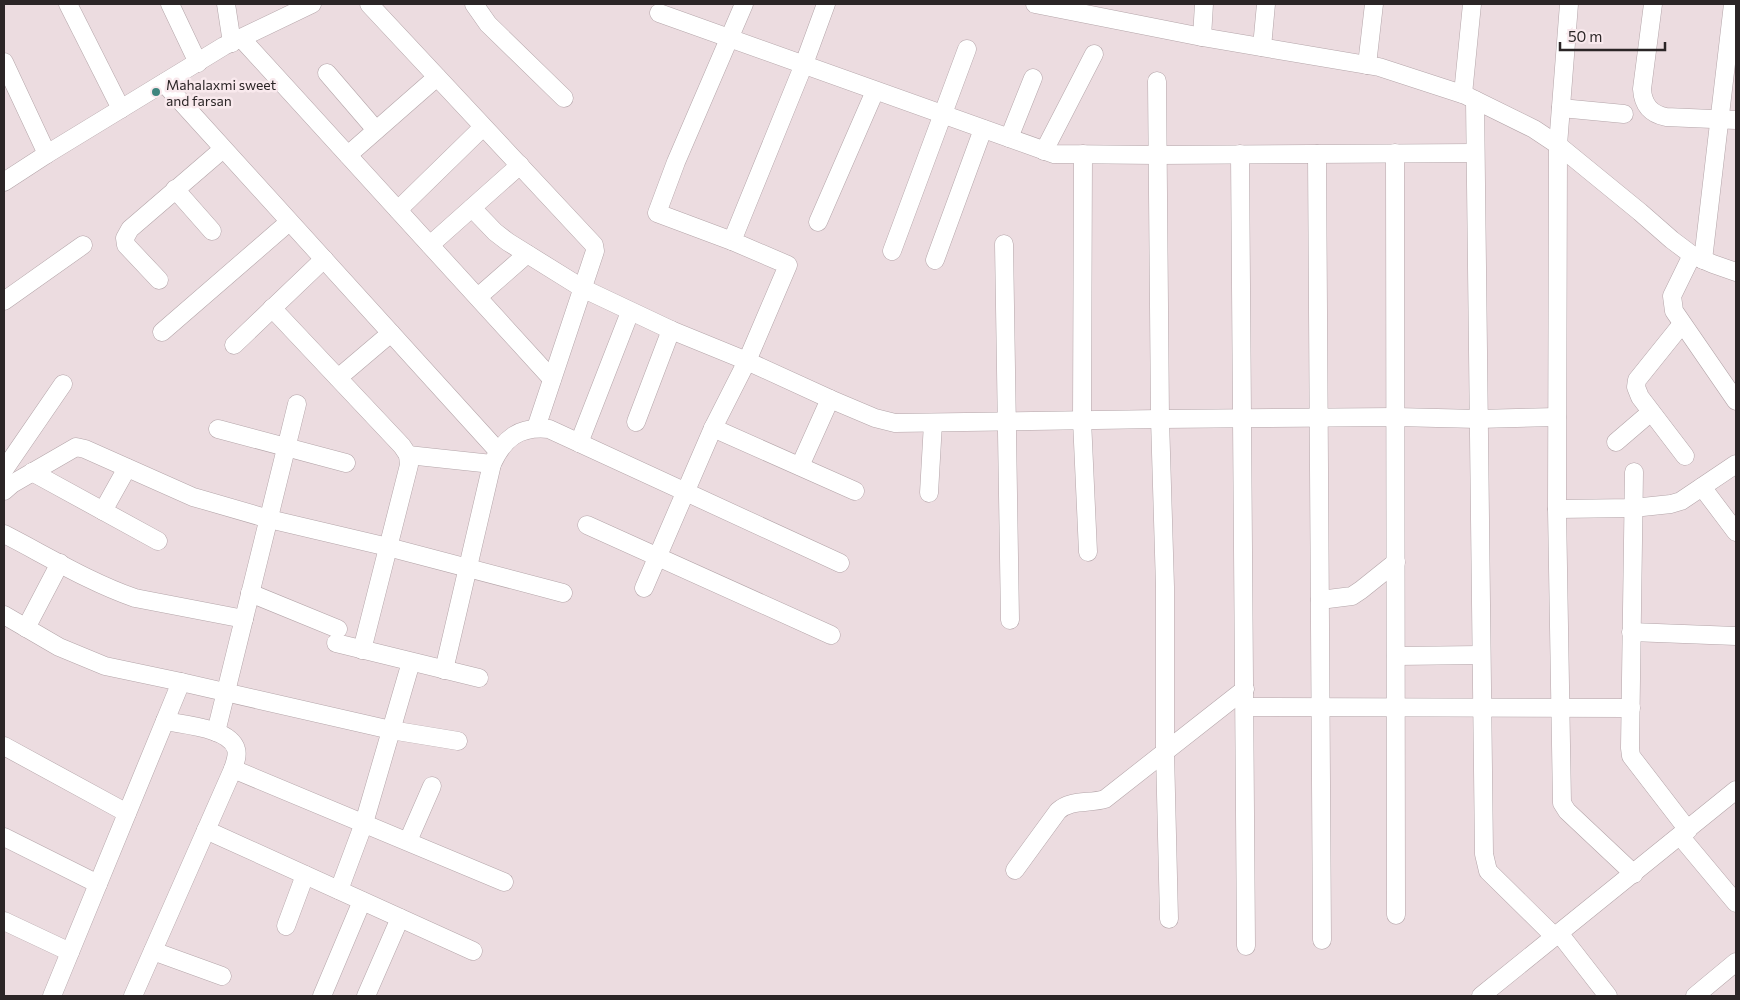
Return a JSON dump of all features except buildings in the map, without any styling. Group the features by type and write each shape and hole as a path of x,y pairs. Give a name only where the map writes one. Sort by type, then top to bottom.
{"street":[{"path":"68,4 121,110"},
{"path":"170,4 198,62"},
{"path":"226,4 237,41 348,155 552,379"},
{"path":"4,182 198,62 312,4"},
{"path":"368,4 594,245 595,251 536,428"},
{"path":"474,4 488,24 564,98"},
{"path":"644,588 713,428 747,361 788,265 732,241 657,213 676,162 744,4"},
{"path":"732,241 804,64 826,4"},
{"path":"1035,4 1117,12 1202,37 1367,65 1398,73 1469,97 1534,129 1558,145 1697,257 1736,272"},
{"path":"1202,37 1204,4"},
{"path":"1262,47 1266,4"},
{"path":"1367,65 1374,4"},
{"path":"1472,4 1469,97 1475,153 1485,862 1488,871 1557,935 1608,996"},
{"path":"1569,4 1558,145 1557,509 1562,803 1567,811 1634,874"},
{"path":"1653,4 1642,89 1643,98 1648,108 1657,115 1666,117 1728,120"},
{"path":"1734,4 1728,120 1697,257 1672,296 1674,311 1736,401"},
{"path":"658,13 1054,154 1475,153"},
{"path":"892,251 944,115 967,48"},
{"path":"1044,151 1094,54"},
{"path":"4,62 47,154"},
{"path":"327,73 376,130"},
{"path":"348,155 437,77"},
{"path":"1009,138 1033,78"},
{"path":"1157,81 1160,418 1165,587 1165,752 1169,919"},
{"path":"164,83 391,333 495,457"},
{"path":"818,222 874,91"},
{"path":"1561,108 1624,114"},
{"path":"398,210 483,127"},
{"path":"935,260 983,129"},
{"path":"159,280 126,245 125,238 130,229 223,148"},
{"path":"1395,153 1396,915"},
{"path":"1083,154 1082,420 1088,552"},
{"path":"1240,154 1246,946"},
{"path":"1318,154 1322,940"},
{"path":"430,245 520,165"},
{"path":"175,189 212,231"},
{"path":"472,208 495,232 582,288 671,330 747,361 875,418 895,424 1160,418 1396,417 1478,419 1557,417"},
{"path":"162,332 290,222"},
{"path":"1004,244 1010,620"},
{"path":"7,292 83,246"},
{"path":"478,297 527,254"},
{"path":"234,345 324,259"},
{"path":"272,308 402,446 408,455 409,464 362,650"},
{"path":"579,443 630,312"},
{"path":"1682,324 1637,380 1636,387 1640,397 1685,456"},
{"path":"636,422 671,330"},
{"path":"338,378 391,333"},
{"path":"4,470 63,384"},
{"path":"800,466 830,399"},
{"path":"216,732 297,404"},
{"path":"1616,442 1651,412"},
{"path":"929,493 933,423"},
{"path":"444,670 495,457 508,439 522,431 536,428 548,429 840,563"},
{"path":"713,428 855,491"},
{"path":"218,429 346,463"},
{"path":"4,491 12,484 76,447 86,449 193,497 269,519 388,547 563,593"},
{"path":"408,455 495,457"},
{"path":"1557,509 1633,508 1675,503 1736,464"},
{"path":"103,511 127,468"},
{"path":"32,472 158,541"},
{"path":"1634,472 1630,708 1631,756 1736,904"},
{"path":"1702,487 1736,532"},
{"path":"587,525 830,634"},
{"path":"4,534 102,585 135,598 244,619"},
{"path":"1320,600 1352,596 1396,562"},
{"path":"26,628 60,563"},
{"path":"250,593 362,650 479,678"},
{"path":"4,616 67,650 105,666 391,730 458,742"},
{"path":"1632,632 1736,636"},
{"path":"1396,656 1481,655"},
{"path":"339,890 364,823 411,662"},
{"path":"52,996 181,682"},
{"path":"1015,870 1058,811 1064,806 1070,803 1094,802 1105,799 1244,689"},
{"path":"1245,707 1630,708"},
{"path":"134,996 233,769 236,756 236,749 226,736 165,721"},
{"path":"4,746 127,813"},
{"path":"233,769 504,882"},
{"path":"408,841 432,786"},
{"path":"1481,996 1736,790"},
{"path":"206,830 473,951"},
{"path":"4,837 98,884"},
{"path":"286,926 306,875"},
{"path":"322,996 362,901"},
{"path":"366,996 400,918"},
{"path":"4,920 70,952"},
{"path":"154,950 222,976"},
{"path":"1695,996 1736,962"}],"place":[{"name":"Mahalaxmi sweet and farsan","path":"156,92"}]}
